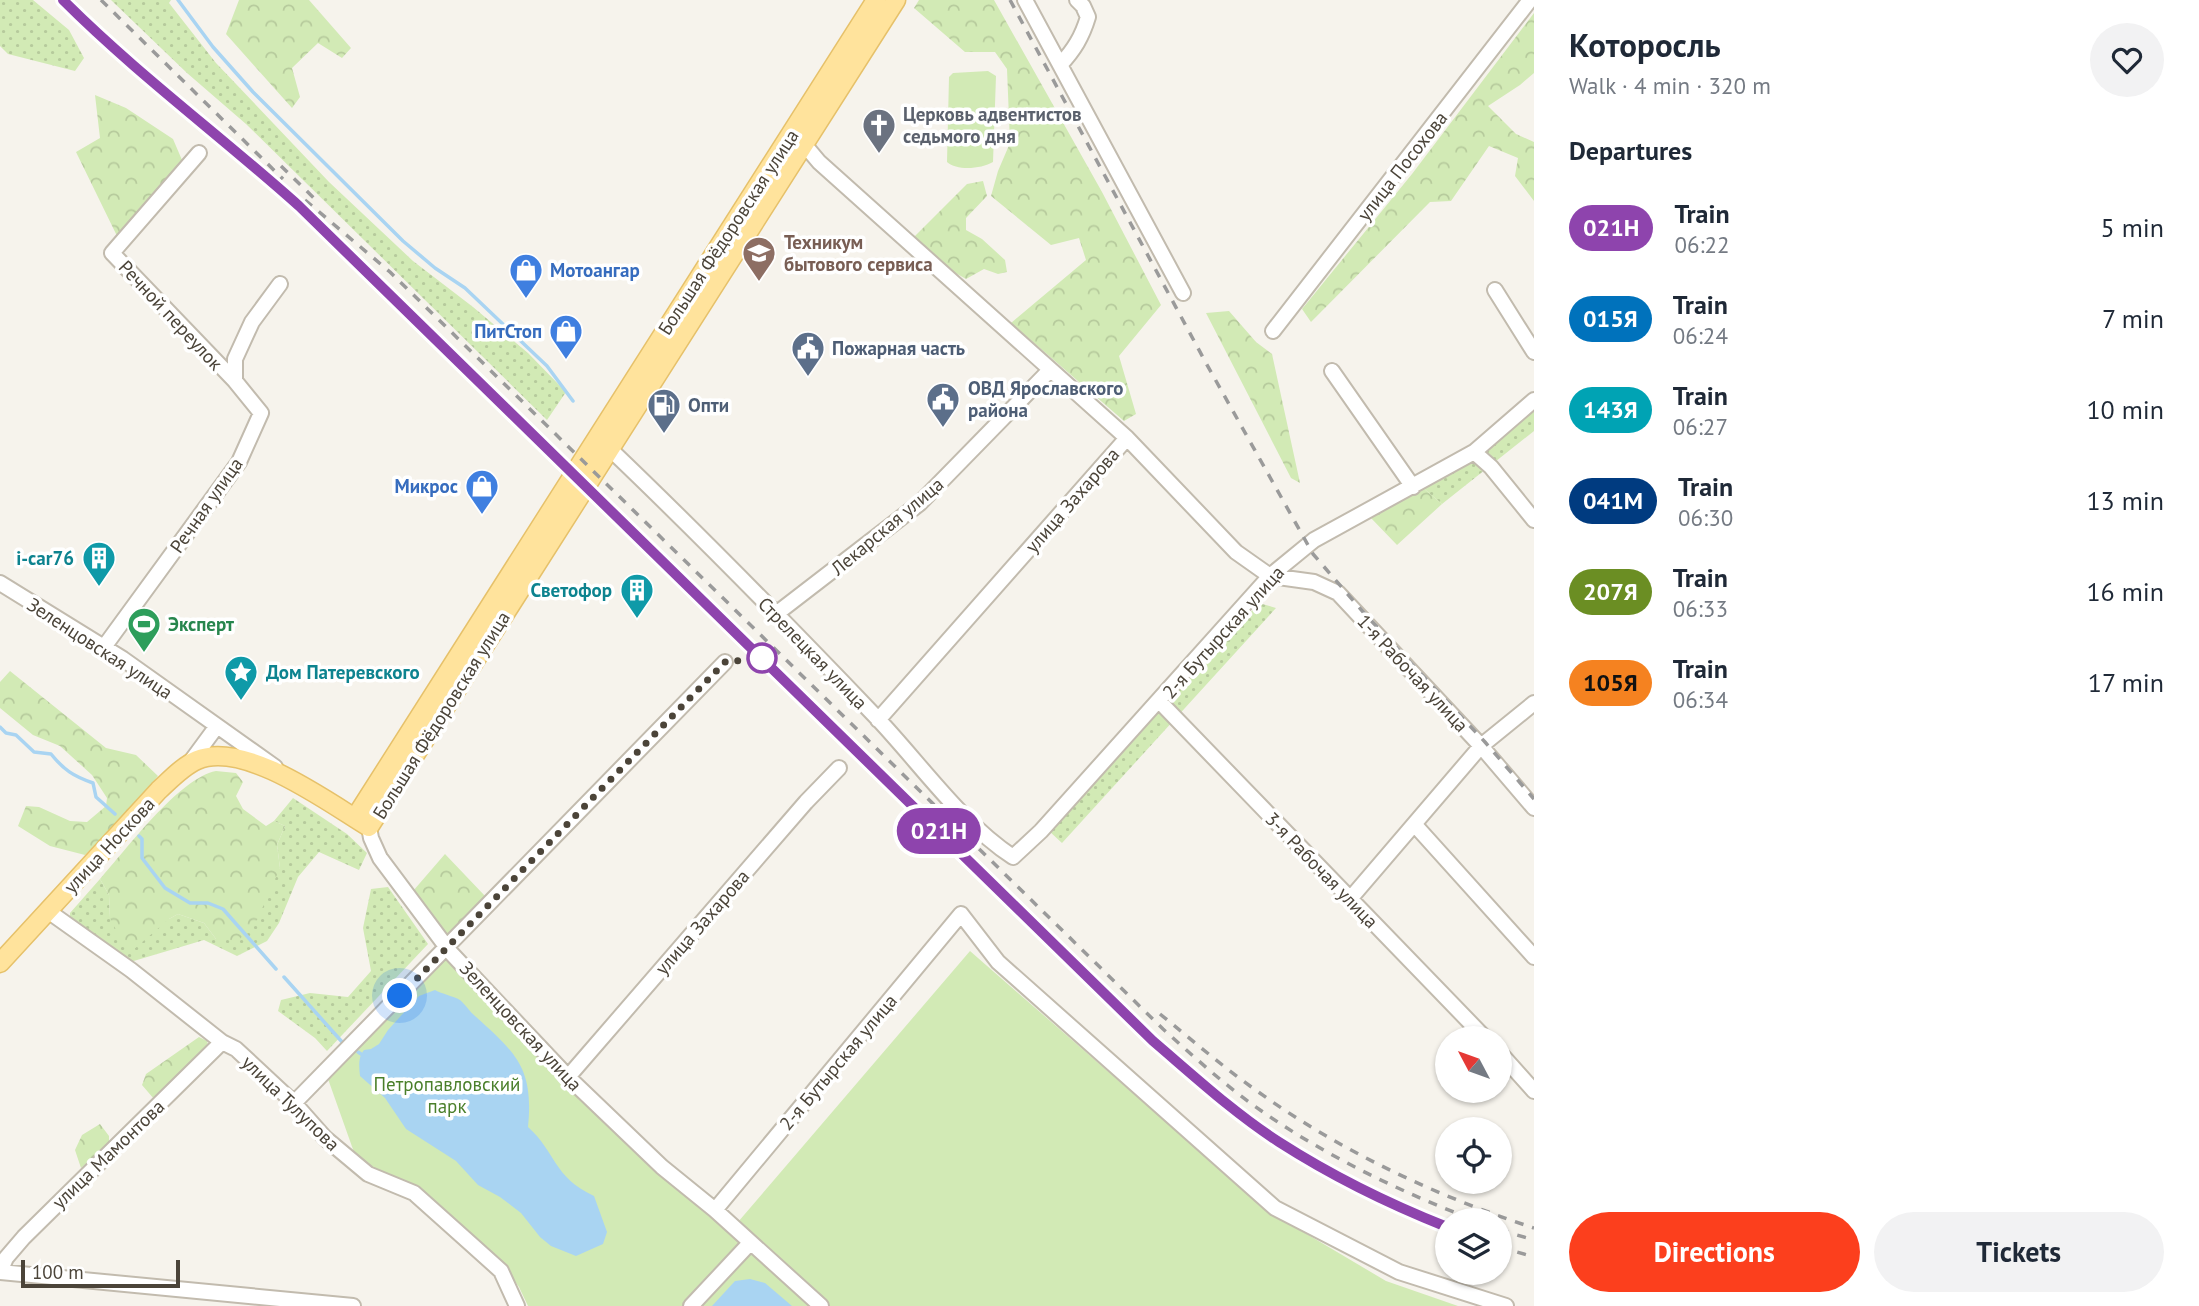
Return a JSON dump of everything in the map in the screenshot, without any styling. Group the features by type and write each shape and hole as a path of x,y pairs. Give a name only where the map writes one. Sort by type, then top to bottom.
{"main road":[{"name":"Большая Фёдоровская улица","path":"362,823 610,449 799,138 876,0"},
{"name":"Большая Фёдоровская улица","path":"362,823 799,138 897,0"},
{"name":"Зеленцовская улица","path":"184,768 204,758 240,751 362,823"},
{"name":"улица Носкова","path":"0,963 159,790 184,768"}],"street":[{"path":"1025,0 1183,293"},
{"path":"1060,65 1075,50 1088,17 1077,0"},
{"name":"улица Посохова","path":"1273,331 1530,0"},
{"path":"799,138 818,162 1127,438 1236,552 1270,576"},
{"name":"Речной переулок","path":"199,153 112,253 234,382"},
{"path":"234,382 235,359 252,322 280,284"},
{"path":"1495,290 1534,352"},
{"name":"Лекарская улица","path":"776,614 920,503 1050,370"},
{"path":"1332,371 1413,487"},
{"name":"Речная улица","path":"104,648 239,462 261,413 234,382"},
{"name":"2-я Бутырская улица","path":"1013,857 1041,831 1270,576 1314,540 1474,452 1534,400"},
{"name":"улица Захарова","path":"878,720 1127,438"},
{"name":"Стрелецкая улица","path":"610,449 776,614 986,836 1013,857"},
{"path":"1474,452 1491,467 1534,520"},
{"name":"1-я Рабочая улица","path":"1270,576 1314,582 1338,593 1481,746 1534,808"},
{"name":"Зеленцовская улица","path":"0,583 104,648 217,726 240,751"},
{"path":"294,1103 725,662"},
{"name":"3-я Рабочая улица","path":"1159,701 1473,1026"},
{"path":"1350,899 1481,746 1534,702"},
{"name":"улица Носкова","path":"184,768 217,726"},
{"name":"улица Захарова","path":"568,1077 806,802 839,768"},
{"name":"Зеленцовская улица","path":"362,823 380,858 447,947 568,1077 662,1167 715,1210 821,1306"},
{"path":"1415,825 1534,957"},
{"name":"улица Тулупова","path":"48,911 131,970 222,1042 236,1049 294,1103 325,1138 368,1174 414,1193 501,1271 517,1306"},
{"name":"2-я Бутырская улица","path":"715,1210 961,914 998,962 1275,1208 1399,1272 1506,1306"},
{"name":"улица Мамонтова","path":"0,1272 6,1258 24,1237 222,1042"},
{"path":"1512,1066 1534,1091"},
{"path":"691,1306 750,1243"},
{"path":"0,1272 353,1306"}],"green space":[{"path":"0,0 33,0 69,30 84,58 75,71 8,54 0,46"},
{"path":"111,0 171,0 169,3 216,63 329,182 413,261 528,353 566,392 547,420 246,124 187,73"},
{"path":"239,0 309,0 351,48 342,58 318,43 292,68 300,97 292,108 226,34"},
{"path":"919,0 994,0 1102,192 1161,305 1119,356 1136,414 1124,421 1011,323 1086,260 1079,238 1051,245 991,196 1010,143 1007,69 995,52 965,52 914,8"},
{"path":"1534,13 1534,73 1488,106 1516,134 1534,142 1534,201 1515,176 1518,158 1489,146 1451,201 1430,202 1311,322 1302,309 1412,174"},
{"path":"988,71 996,76 993,162 969,168 951,165 947,162 949,77 953,73"},
{"path":"95,95 126,108 173,139 188,174 118,238 76,152 100,138"},
{"path":"983,181 987,196 966,218 966,230 982,239 1005,260 1007,272 998,274 984,269 966,279 945,267 912,239 967,184"},
{"path":"1229,311 1256,342 1272,354 1300,483 1291,478 1206,313"},
{"path":"1534,409 1534,431 1442,504 1422,487"},
{"path":"1422,487 1442,504 1397,545 1370,517"},
{"path":"1259,603 1276,608 1062,843 1049,831"},
{"path":"10,671 106,748 136,755 158,776 133,808 85,855 50,846 18,826 26,806 39,807 70,821 87,822 106,806 107,798 92,775 60,746 33,735 0,708 0,682"},
{"path":"216,771 236,773 243,782 236,796 243,809 266,826 274,821 285,826 277,845 280,868 257,920 238,941 216,939 204,923 178,914 133,950 122,942 110,918 109,895 100,879 170,801 201,776"},
{"path":"293,798 347,834 367,853 359,870 319,852 298,877 279,923 267,941 237,956 204,940 127,963 70,920 70,913 100,879 109,895 110,918 169,919 178,914 204,923 216,939 280,868 277,845 285,826 274,821"},
{"path":"445,854 485,896 447,935 413,891"},
{"path":"388,887 428,944 327,1051 315,1038 278,1011 281,1000 310,993 348,997 371,971 363,928 371,889"},
{"name":"Петропавловский парк","path":"970,951 1268,1211 1386,1281 1458,1306 528,1306 519,1287 494,1254 413,1186 375,1170 355,1155 328,1079 446,957 594,1106 721,1225 738,1222"},
{"path":"199,1037 207,1041 209,1048 154,1099 142,1085 146,1074"},
{"path":"100,1124 109,1136 109,1144 81,1168 75,1150 82,1135"}],"water":[{"path":"435,990 460,1000 519,1063 528,1090 528,1127 570,1181 594,1196 607,1232 603,1244 576,1256 551,1246 521,1213 478,1185 456,1161 406,1129 385,1098 360,1076 360,1059 364,1050 379,1044 419,996"},
{"path":"750,1279 765,1283 792,1306 712,1306 735,1281"}],"waterway":[{"path":"178,0 213,47 253,92 403,241 435,268 465,288 547,366 573,401"},
{"path":"0,727 6,733 16,735 34,752 51,754 69,772 93,783 96,797 115,814"},
{"path":"139,836 142,839 142,858 165,888 190,903 208,903 223,909 276,969"},
{"path":"284,977 343,1043"}],"railway":[{"path":"63,0 120,53 299,206 1153,1041 1230,1107 1279,1142 1361,1189 1435,1222"},
{"path":"101,0 283,179"},
{"path":"1010,0 1206,363 1313,554 1534,799"},
{"path":"281,166 318,202"},
{"path":"305,200 390,272 1163,1029 1205,1067 1238,1094 1302,1137 1386,1183 1445,1208"},
{"path":"1160,1014 1244,1082 1289,1113 1355,1152 1461,1202 1534,1228"},
{"path":"1512,1234 1534,1240"},
{"path":"1512,1251 1534,1257"}],"train":[{"name":"021Н","path":"63,0 125,59 299,206 1153,1041 1217,1096 1279,1142 1370,1194 1435,1223"}],"place":[{"name":"Церковь адвентистов седьмого дня","path":"879,155"},
{"name":"Техникум бытового сервиса","path":"759,283"},
{"name":"Мотоангар","path":"526,300"},
{"name":"ПитСтоп","path":"566,361"},
{"name":"Пожарная часть","path":"808,378"},
{"name":"ОВД Ярославского района","path":"943,429"},
{"name":"Опти","path":"664,435"},
{"name":"Микрос","path":"482,516"},
{"name":"i-car76","path":"99,588"},
{"name":"Светофор","path":"637,620"},
{"name":"Эксперт","path":"144,654"},
{"name":"Дом Патеревского","path":"241,702"}],"route":[{"path":"400,996 725,662 762,658"}]}
